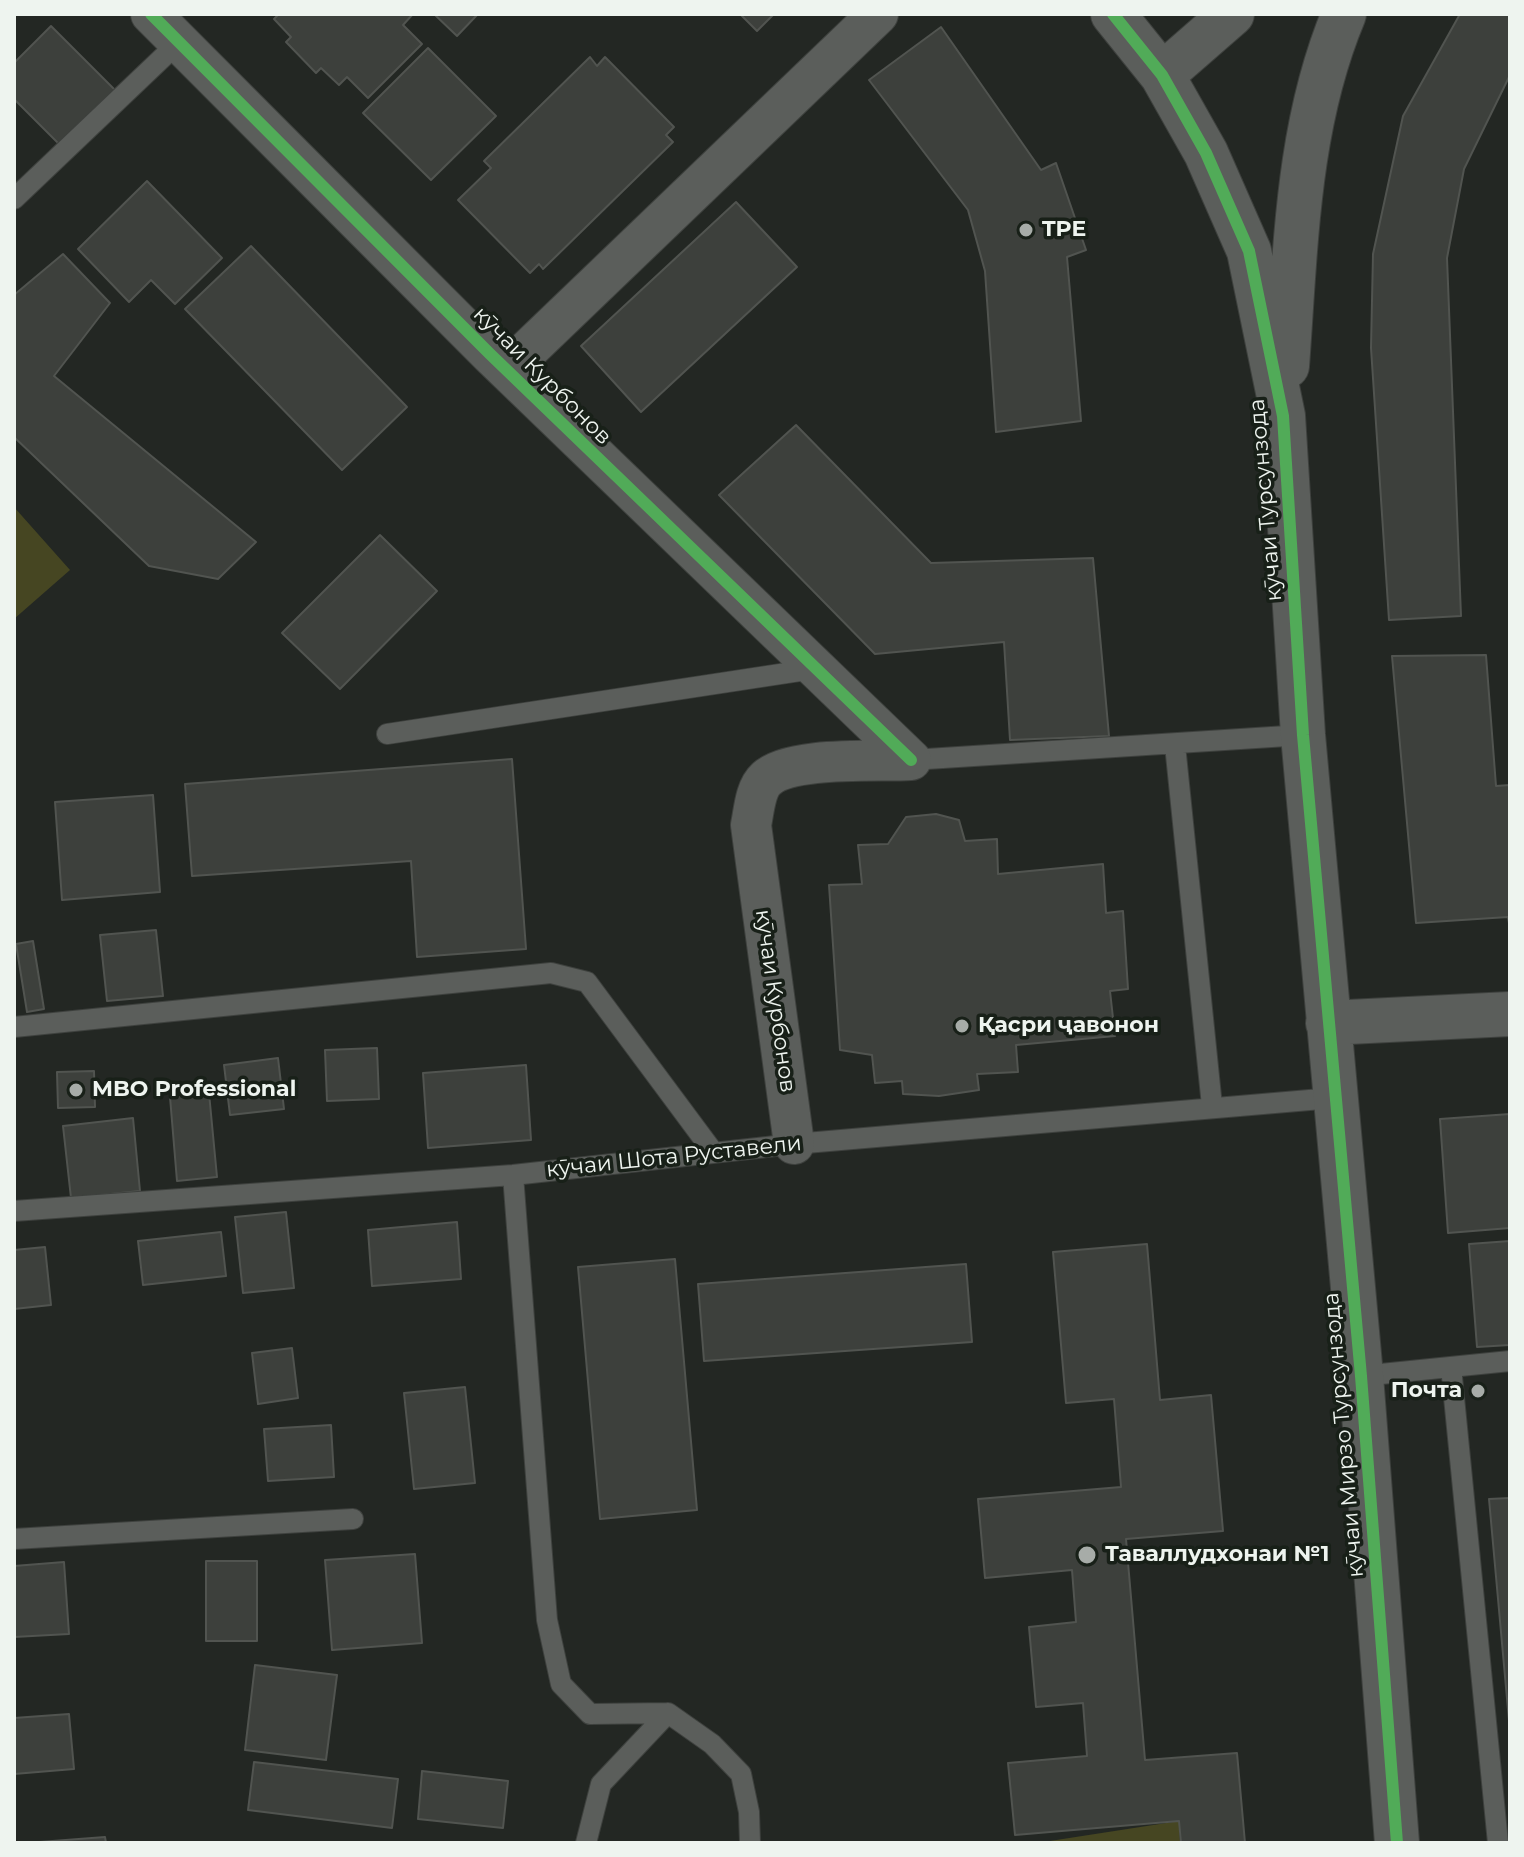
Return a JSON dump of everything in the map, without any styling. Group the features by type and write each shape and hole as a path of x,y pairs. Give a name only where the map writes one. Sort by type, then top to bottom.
{"street":[{"name":"кӯчаи Курбонов","path":"151,14 507,370 813,669 911,760"},
{"path":"507,370 878,14"},
{"path":"1162,75 1232,14"},
{"path":"1283,416 1301,181 1314,100 1344,14"},
{"name":"кӯчаи Турсунзода","path":"1124,18 1162,75 1206,153 1249,251 1283,416 1303,735 1328,1023"},
{"name":"кӯчаи Курбонов","path":"794,1144 751,825 757,796 764,780 785,767 911,760"},
{"path":"1328,1023 1510,1014"},
{"name":"кӯчаи Мирзо Турсунзода","path":"1328,1023 1361,1376 1397,1843"}],"lane":[{"path":"14,199 180,41"},
{"path":"387,734 813,669"},
{"path":"911,760 1303,735"},
{"path":"1175,745 1212,1106"},
{"path":"14,1027 551,973 587,982 714,1153"},
{"name":"кӯчаи Шота Руставели","path":"14,1211 513,1175 794,1144 1333,1098"},
{"path":"513,1175 547,1620 561,1684 590,1714 668,1713 712,1744 741,1774 749,1812 750,1843"},
{"path":"1361,1376 1510,1361"},
{"path":"1451,1367 1498,1843"},
{"path":"14,1539 353,1519"},
{"path":"586,1843 601,1784 668,1713"}],"shaded area":[{"path":"14,507 70,570 14,619"},
{"path":"1179,1821 1180,1843 1037,1843"}],"building":[{"path":"279,14 413,14 403,25 422,44 368,98 347,77 339,85 321,68 316,73 286,42 291,37 274,19"},
{"path":"434,14 478,14 457,36"},
{"path":"740,14 774,14 757,31"},
{"path":"1460,14 1510,14 1510,75 1464,169 1447,258 1461,616 1389,620 1371,348 1373,254 1403,116"},
{"path":"51,26 116,91 61,146 14,99 14,63"},
{"name":"TPE","path":"941,27 1041,170 1056,163 1086,250 1067,257 1081,421 996,432 985,271 968,210 869,80"},
{"path":"428,48 496,116 431,180 363,113"},
{"path":"590,57 597,66 605,57 674,127 666,135 673,142 543,269 539,264 530,273 458,200 491,168 484,161"},
{"path":"147,181 222,258 175,304 151,280 129,302 78,249"},
{"path":"736,202 797,267 641,412 581,346"},
{"path":"251,246 407,407 342,470 185,309"},
{"path":"63,254 110,303 54,376 256,542 218,579 149,566 14,437 14,295"},
{"path":"796,425 931,563 1093,558 1109,736 1010,740 1004,642 875,654 719,495"},
{"path":"380,535 437,591 340,689 282,633"},
{"path":"1486,655 1496,786 1510,785 1510,929 1508,917 1416,923 1392,656"},
{"path":"512,759 526,949 417,957 411,861 192,876 185,784"},
{"path":"153,795 160,892 62,900 55,802"},
{"path":"936,814 959,820 965,841 997,839 998,874 1103,864 1106,913 1123,911 1128,989 1110,991 1115,1036 1016,1045 1018,1072 977,1074 979,1090 939,1096 903,1094 902,1081 875,1083 872,1055 840,1050 829,885 862,884 858,845 888,844 906,817"},
{"path":"156,930 163,996 107,1001 100,935"},
{"path":"33,941 44,1009 27,1012 16,944"},
{"path":"377,1048 379,1099 327,1101 325,1050"},
{"path":"278,1058 284,1109 230,1115 224,1065"},
{"path":"526,1065 531,1140 428,1148 423,1073"},
{"name":"MBO Professional","path":"94,1071 95,1107 58,1108 57,1072"},
{"path":"209,1093 217,1177 177,1181 170,1097"},
{"path":"1510,1114 1510,1228 1448,1233 1440,1119"},
{"path":"133,1118 140,1191 71,1198 63,1126"},
{"path":"286,1212 294,1288 243,1293 235,1217"},
{"path":"457,1222 461,1279 372,1286 368,1230"},
{"path":"221,1232 226,1276 143,1285 138,1241"},
{"path":"1510,1241 1510,1345 1477,1347 1469,1244"},
{"path":"1147,1244 1160,1400 1211,1395 1223,1531 1126,1539 1145,1760 1237,1753 1245,1843 1181,1843 1179,1821 1015,1835 1008,1763 1087,1756 1083,1703 1036,1707 1029,1627 1076,1622 1072,1570 985,1578 978,1499 1121,1487 1114,1399 1066,1403 1053,1252"},
{"path":"45,1247 51,1305 14,1309 14,1250"},
{"path":"675,1259 697,1510 600,1519 578,1267"},
{"path":"966,1264 972,1342 704,1361 698,1284"},
{"path":"292,1348 298,1398 258,1404 252,1353"},
{"path":"465,1387 475,1483 414,1489 404,1393"},
{"path":"331,1425 334,1477 268,1481 264,1429"},
{"path":"1510,1498 1510,1732 1489,1499"},
{"path":"415,1554 422,1643 332,1650 325,1560"},
{"path":"206,1561 257,1561 257,1641 206,1641"},
{"path":"64,1562 69,1634 14,1637 14,1566"},
{"path":"255,1665 337,1675 326,1760 245,1750"},
{"path":"69,1714 74,1769 14,1774 14,1718"},
{"path":"254,1762 398,1779 392,1828 248,1810"},
{"path":"422,1771 508,1781 503,1828 418,1819"},
{"path":"105,1837 106,1843 26,1843"}],"cycle path":[{"path":"151,14 490,354 911,760"},
{"path":"1113,14 1162,75 1206,153 1249,251 1283,416 1303,735 1361,1376 1397,1843"}],"place":[{"name":"TPE","path":"1026,230"},
{"name":"Қасри ҷавонон","path":"962,1026"},
{"name":"MBO Professional","path":"76,1090"},
{"name":"Почта","path":"1478,1391"},
{"name":"Таваллудхонаи №1","path":"1087,1555"}]}
